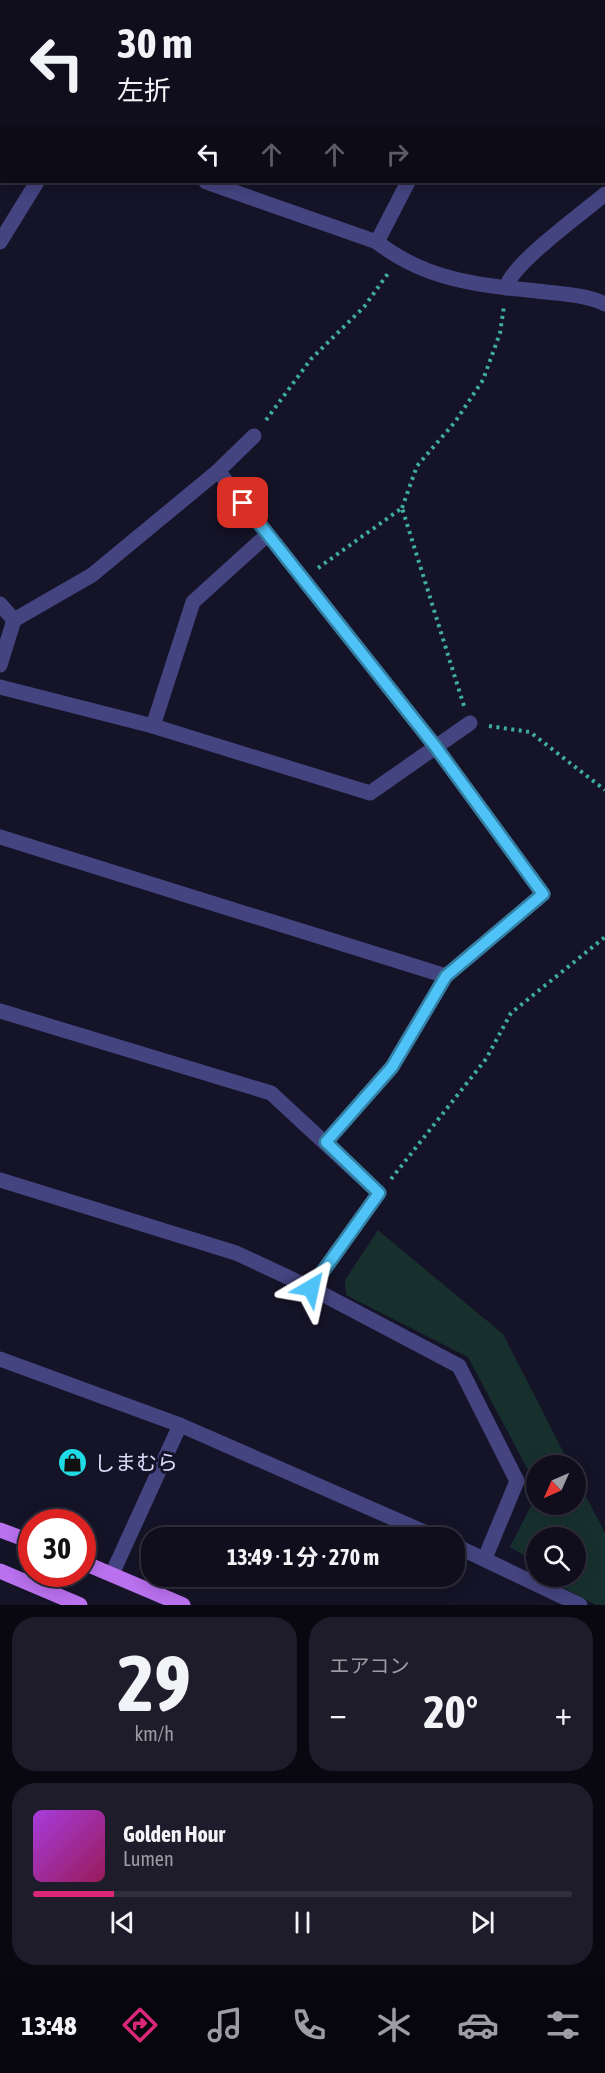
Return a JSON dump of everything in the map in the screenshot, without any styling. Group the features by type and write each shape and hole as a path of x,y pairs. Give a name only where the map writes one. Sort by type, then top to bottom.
{"main road":[{"path":"0,1530 18,1537"},
{"path":"96,1568 183,1605"},
{"path":"0,1570 80,1605"}],"street":[{"path":"0,242 36,183"},
{"path":"209,183 376,242 398,259 442,277 507,288 590,297 605,303"},
{"path":"376,242 407,183"},
{"path":"507,288 508,277 605,194"},
{"path":"0,665 14,620 92,575 218,471 254,436"},
{"path":"218,471 435,746 543,894 446,976 392,1067 326,1142"},
{"path":"153,726 192,602 267,535"},
{"path":"0,604 14,620"},
{"path":"0,687 153,726 370,793 470,723"},
{"path":"0,837 446,976"},
{"path":"0,1011 271,1093 379,1193 311,1288"},
{"path":"0,1180 236,1252 311,1288 459,1366 517,1481 485,1558"},
{"path":"0,1359 180,1425 413,1527"},
{"path":"112,1574 180,1425"},
{"path":"465,1550 580,1605"}],"path":[{"path":"254,436 311,359 363,307 398,259"},
{"path":"303,579 402,508 417,466 454,422 483,380 500,333 507,288"},
{"path":"402,508 470,723 530,732 605,790"},
{"path":"379,1193 486,1059 511,1013 605,937"}],"green space":[{"path":"378,1230 503,1334 565,1455 526,1455 526,1466 468,1357 346,1295 345,1280"},
{"path":"586,1496 605,1533 605,1605 596,1605 561,1587 586,1587 586,1527 526,1527 526,1556 510,1547 526,1515 586,1515"}],"place":[{"name":"しまむら","path":"73,1462"}],"route":[{"path":"243,503 435,746 543,894 446,976 392,1067 326,1142 379,1193 311,1288"}]}
